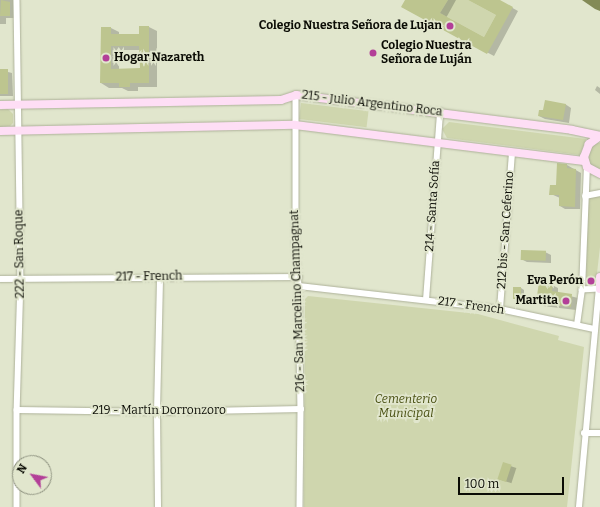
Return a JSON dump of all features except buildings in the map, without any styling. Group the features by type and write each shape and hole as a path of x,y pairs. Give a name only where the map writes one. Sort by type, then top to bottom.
{"street":[{"name":"222 - San Roque","path":"17,0 17,131 21,279 17,410 18,507"},
{"name":"215 - Julio Argentino Roca","path":"0,105 281,100 296,95 440,112 572,130 600,136"},
{"name":"216 - San Marcelino Champagnat","path":"296,95 294,125 296,244 299,276 301,409 300,507"},
{"name":"214 - Santa Sofía","path":"426,300 440,112"},
{"path":"0,131 294,125 437,141 512,152 585,164 600,174"},
{"path":"577,325 582,290 586,148 600,136"},
{"name":"212 bis - San Ceferino","path":"500,309 512,152"},
{"path":"585,196 600,193"},
{"name":"217 - French","path":"0,279 299,276"},
{"path":"158,507 157,412 160,277"},
{"path":"579,507 584,433 600,277"},
{"name":"217 - French","path":"299,286 500,309 594,329"},
{"path":"582,290 599,289"},
{"name":"219 - Martín Dorronzoro","path":"17,410 157,412 301,409"},
{"path":"584,433 600,433"}],"green space":[{"path":"448,0 468,0 496,15 484,37 440,13"},
{"path":"301,103 368,111 367,127 299,119"},
{"path":"8,109 13,114 13,123 10,126 0,127 0,110"},
{"path":"449,122 586,139 580,155 447,138 442,129"},
{"path":"594,143 600,143 600,172 593,169 589,162 589,152"},
{"path":"600,195 600,247 596,282 591,286 586,282 588,205 590,197"},
{"name":"Cementerio Municipal","path":"308,296 478,314 559,336 558,340 584,347 567,507 304,507 305,299"}],"shaded area":[{"path":"582,0 600,0 600,11 595,9"}],"place":[{"name":"Colegio Nuestra Señora de Lujan","path":"450,26"},
{"name":"Colegio Nuestra Señora de Luján","path":"373,53"},
{"name":"Hogar Nazareth","path":"106,58"},
{"name":"Eva Perón","path":"591,281"},
{"name":"Martita","path":"566,301"}]}
